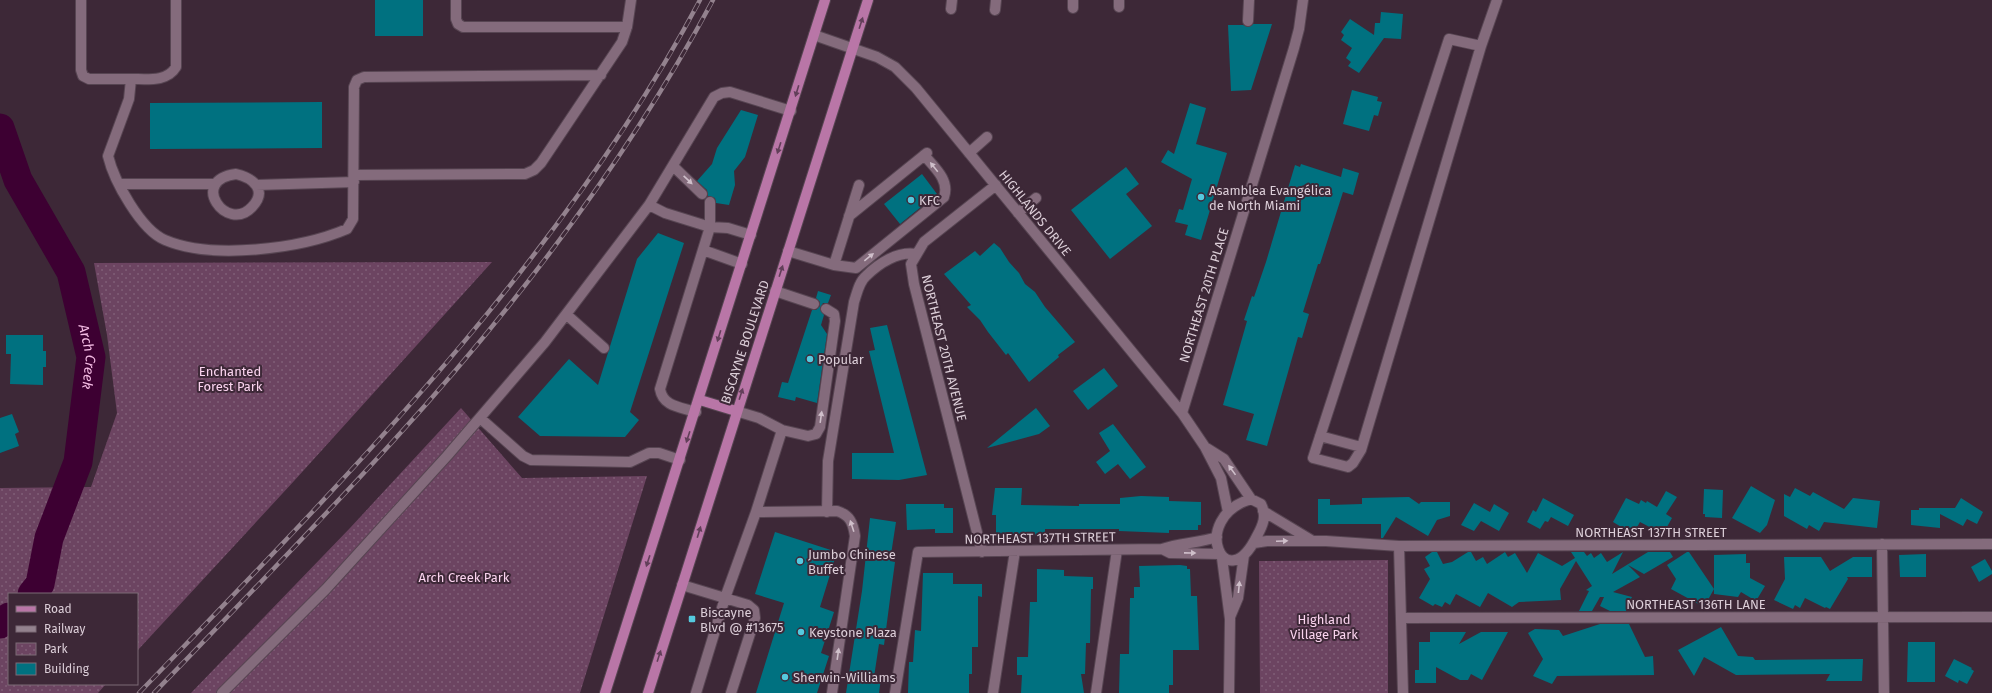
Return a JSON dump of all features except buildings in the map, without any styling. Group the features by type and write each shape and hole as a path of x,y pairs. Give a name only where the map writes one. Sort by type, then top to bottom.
{"main road":[{"name":"BISCAYNE BOULEVARD","path":"605,693 700,400 825,0"},
{"name":"BISCAYNE BOULEVARD","path":"648,693 736,411 868,0"},
{"path":"700,400 736,411"}],"street":[{"path":"81,0 81,70 83,76 89,79 165,77 172,74 176,67 176,0"},
{"path":"456,0 456,19 458,24 464,27 628,27"},
{"path":"120,184 215,184 228,175 236,174 244,176 256,184 354,179 525,174 534,170 541,163 622,42 628,27 631,0"},
{"path":"1248,21 1249,0"},
{"name":"NORTHEAST 20TH PLACE","path":"1182,413 1294,48 1299,29 1303,0"},
{"path":"1481,46 1449,40 1313,458 1348,467 1353,463 1361,447 1481,46 1497,0"},
{"name":"HIGHLANDS DRIVE","path":"814,35 877,56 895,67 916,88 1182,413 1205,447 1221,478 1228,512"},
{"path":"131,79 129,99 108,156 120,184 143,224 164,240 209,249 240,250 284,247 347,229 353,218 354,87 357,80 364,77 601,75"},
{"path":"222,693 326,589 480,418 567,315 650,205 714,97 722,93 730,92 790,111"},
{"path":"969,153 987,137"},
{"path":"788,251 834,265 856,268 944,197 946,185 944,179 926,154 849,216"},
{"path":"673,166 702,194"},
{"path":"215,184 213,196 215,202 226,212 234,215 242,214 255,203 258,197 256,184"},
{"path":"834,265 858,185"},
{"name":"NORTHEAST 20TH AVENUE","path":"982,552 914,284 911,264 924,242 996,185"},
{"path":"1018,213 1036,198"},
{"path":"696,412 667,403 662,397 660,389 710,227 710,202"},
{"path":"650,205 665,213 710,227 728,228 751,235"},
{"path":"703,250 742,264"},
{"path":"827,512 828,461 854,302 858,288 865,276 893,257 902,253 916,254"},
{"path":"775,291 814,304"},
{"path":"736,411 759,418 782,430 808,436 816,434 820,427 836,321 834,314 826,309"},
{"path":"567,315 604,348"},
{"path":"480,418 523,456 531,460 630,462 650,453 659,453 680,460"},
{"path":"696,693 725,598 756,512 782,430"},
{"path":"1320,436 1361,447"},
{"name":"HIGHLANDS DRIVE","path":"1205,447 1224,459 1252,499"},
{"path":"1220,556 1233,560 1244,555 1254,543 1265,517 1261,504 1252,499 1239,503 1224,517 1217,537 1217,548 1220,556 1230,618 1229,693"},
{"path":"756,512 837,511 844,513 850,519 855,536 832,693"},
{"name":"NORTHEAST 137TH STREET","path":"1263,511 1311,540"},
{"name":"NORTHEAST 137TH STREET","path":"895,693 918,552 1118,550 1162,548 1176,544 1203,542 1217,537"},
{"name":"NORTHEAST 137TH STREET","path":"1254,543 1311,540 1399,546 1992,544"},
{"path":"1882,544 1884,693"},
{"path":"1399,546 1403,693"},
{"name":"NORTHEAST 137TH STREET","path":"1162,548 1170,553 1220,556"},
{"path":"1096,693 1118,550"},
{"path":"993,693 1015,551"},
{"path":"1230,618 1238,598 1244,555"},
{"path":"682,585 748,605 754,610 755,618 731,693"},
{"name":"NORTHEAST 136TH LANE","path":"1401,618 1992,617"}],"green space":[{"name":"Enchanted Forest Park","path":"492,262 294,481 138,650 138,593 8,593 8,685 105,685 98,693 0,693 0,488 91,487 117,413 107,335 94,263"},
{"name":"Arch Creek Park","path":"461,408 522,478 647,476 580,693 191,693 350,528"},
{"name":"Highland Village Park","path":"1388,560 1388,693 1260,693 1259,561"}],"waterway":[{"name":"Arch Creek","path":"0,128 18,180 71,272 91,357 78,462 49,538 40,584 33,593"},
{"name":"Arch Creek","path":"0,624 8,618"}],"railway":[{"path":"139,693 294,532 370,450 444,366 515,279 582,190 644,97 700,0"},
{"path":"154,693 276,567 366,471 484,337 568,229 607,174 680,59 713,0"}],"place":[{"name":"Asamblea Evangélica de North Miami","path":"1201,197"},
{"name":"KFC","path":"911,200"},
{"name":"Popular","path":"810,359"},
{"name":"Jumbo Chinese Buffet","path":"800,561"},
{"name":"Biscayne Blvd @ #13675","path":"692,619"},
{"name":"Keystone Plaza","path":"801,632"},
{"name":"Sherwin-Williams","path":"785,677"}]}
